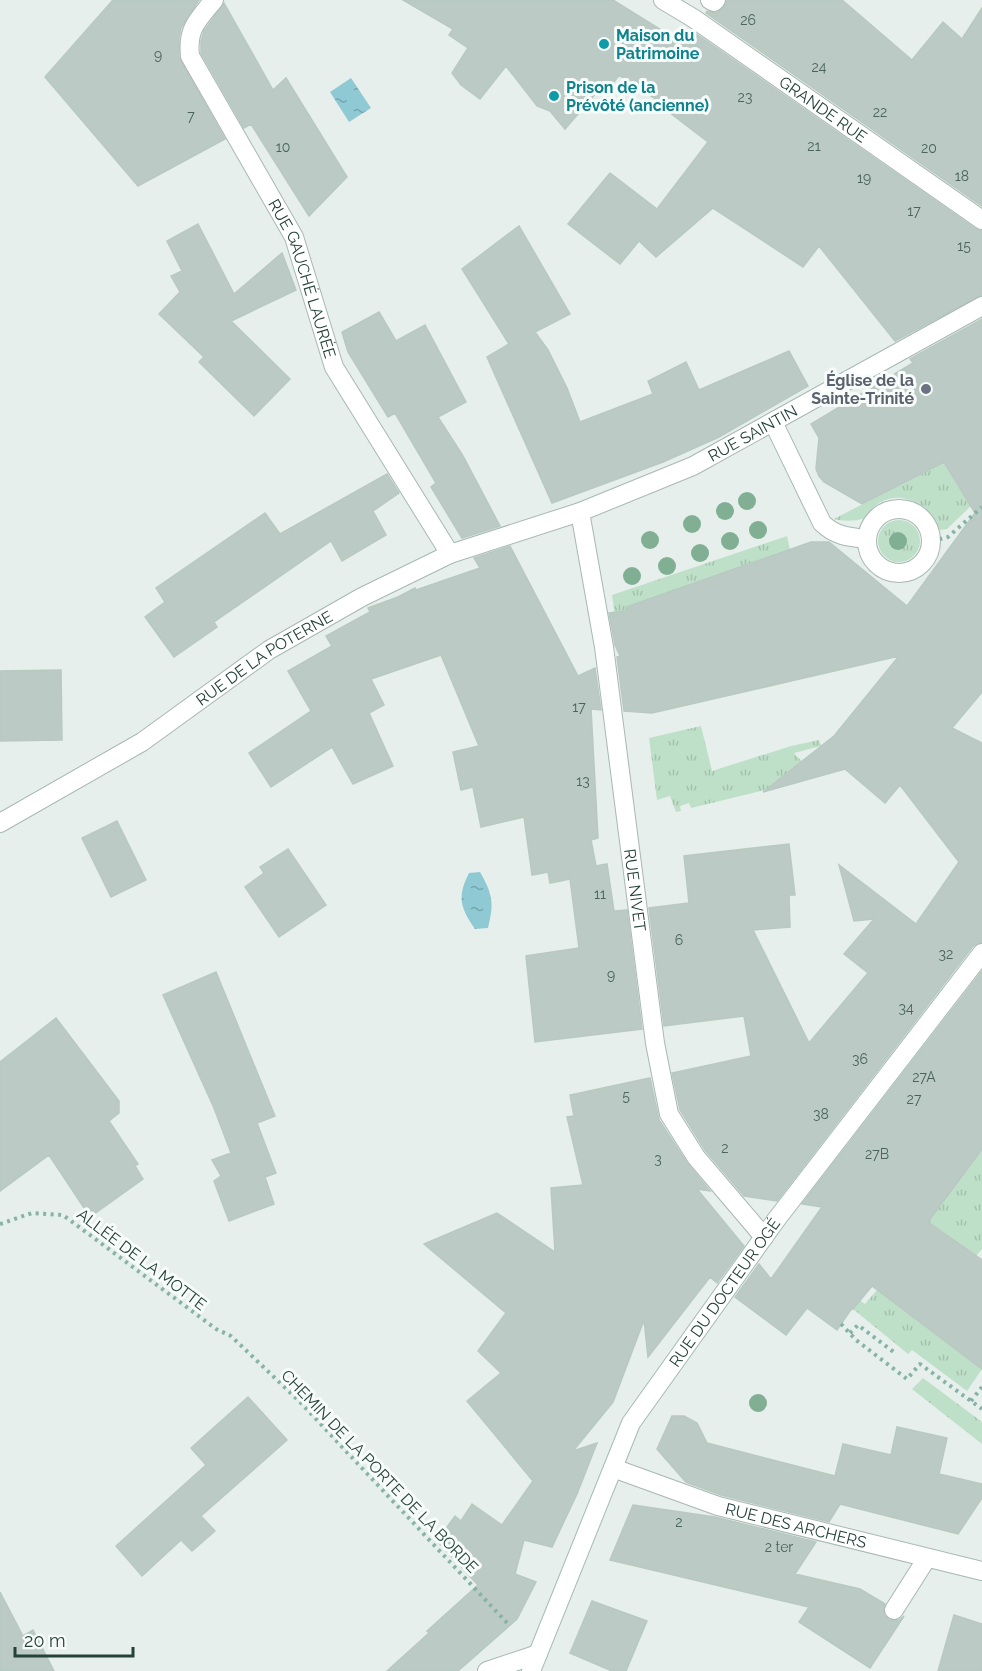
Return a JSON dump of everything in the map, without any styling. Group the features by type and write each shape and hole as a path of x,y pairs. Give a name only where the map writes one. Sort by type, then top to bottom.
{"street":[{"name":"RUE GAUCHÉ LAURÉE","path":"214,0 195,24 189,41 190,56 294,237 334,367 450,554"},
{"name":"GRANDE RUE","path":"663,0 693,18 982,219"},
{"path":"710,0 714,2 716,0"},
{"name":"RUE SAINTIN","path":"545,524 693,466 982,306"},
{"path":"773,422 822,523 830,531 844,536 867,539"},
{"path":"894,509 911,511 921,517 930,530 932,541 924,562 910,572 899,574 889,572 879,566 871,557 867,539 874,522 884,513 894,509"},
{"name":"RUE NIVET","path":"580,512 604,647 655,1043 669,1114 696,1157 764,1237"},
{"name":"RUE DE LA POTERNE","path":"0,823 142,742 269,650 362,597 450,554 545,524"},
{"name":"RUE DU DOCTEUR OGÉ","path":"531,1671 631,1423 764,1237 982,953"},
{"name":"RUE DES ARCHERS","path":"613,1468 718,1506 982,1571"},
{"path":"894,1610 927,1558"},
{"path":"487,1671 538,1654"}],"path":[{"path":"932,541 948,537 982,507"},
{"name":"ALLÉE DE LA MOTTE","path":"0,1224 32,1213 63,1215 216,1329 231,1336"},
{"path":"841,1324 856,1340 907,1378 920,1364 982,1408"},
{"path":"850,1333 858,1325 895,1353"},
{"name":"CHEMIN DE LA PORTE DE LA BORDE","path":"231,1336 300,1402 509,1625"},
{"path":"971,1401 982,1387"}],"green space":[{"path":"944,462 962,492 982,481 974,503 947,529 940,530 923,507 907,499 898,498 879,503 863,519 850,521 834,519"},
{"path":"899,520 914,526 920,541 914,556 899,562 884,556 878,541 884,526"},
{"path":"787,536 790,550 626,607 617,632 612,595"},
{"path":"701,726 712,771 791,746 819,740 821,746 794,753 804,764 802,781 691,808 689,803 680,806 681,811 676,812 670,796 657,800 649,738"},
{"path":"982,1149 982,1249 976,1256 915,1224"},
{"path":"877,1290 982,1369 967,1391 912,1350 908,1354 853,1309 859,1300 865,1304"},
{"path":"923,1378 982,1422 982,1444 912,1389"}],"water":[{"path":"351,78 371,108 349,122 330,92"},
{"path":"480,872 490,893 491,912 488,928 475,929 463,908 462,895 469,873"}],"building":[{"path":"113,0 199,0 181,28 179,57 225,139 138,186 45,77"},
{"path":"403,0 613,0 682,43 692,31 982,231 982,295 895,341 819,246 803,267 713,208 656,257 639,241 620,264 568,224 610,173 657,209 708,142 669,112 671,109 619,75 609,89 603,85 565,129 550,111 537,106 506,66 480,99 461,85 452,73 468,48 449,35 453,29"},
{"path":"727,0 842,0 912,60 943,22 962,39 982,8 982,206 706,13 707,11 716,13 721,10"},
{"path":"224,3 273,90 286,78 347,177 309,216 251,124 244,128 201,53 204,31"},
{"path":"198,224 234,294 282,253 296,290 231,321 290,379 254,416 199,362 204,357 159,314 180,292 171,276 182,271 167,241"},
{"path":"519,226 570,314 535,332 548,350 567,388 580,422 653,394 648,381 686,362 699,390 789,351 808,386 719,437 663,462 552,503 487,357 509,344 462,269"},
{"path":"379,312 396,341 425,325 466,402 438,417 463,456 500,526 462,538 431,487 436,483 395,413 388,417 348,352 342,332"},
{"path":"982,319 982,692 952,728 982,743 982,942 973,946 777,1201 744,1196 705,1150 680,1110 672,1073 751,1056 744,1016 664,1026 649,908 689,903 684,856 789,844 795,895 789,895 790,927 753,930 809,1043 868,973 844,954 874,919 854,921 839,865 916,924 959,862 900,785 885,803 845,769 763,792 834,736 899,656 652,713 624,711 617,657 620,656 615,645 609,613 625,611 626,607 811,542 829,542 907,606 975,513 944,462 862,504 824,482 819,476 816,469 819,438 811,424 913,363 910,359"},
{"path":"387,474 399,493 373,511 386,535 342,561 331,541 214,622 217,627 174,657 145,617 165,602 156,588 265,513 280,534"},
{"path":"510,546 578,676 595,668 601,710 591,709 598,838 591,840 596,866 607,864 614,911 627,910 642,1029 535,1042 526,956 579,948 570,879 550,883 548,872 532,875 524,817 481,827 473,787 461,790 453,752 479,746 441,655 371,679 384,705 369,713 393,766 353,784 332,747 271,787 249,753 311,711 288,671 332,646 326,636 370,612 368,608 415,588 416,590 480,568 474,558"},
{"path":"61,670 62,740 0,741 0,671"},
{"path":"117,821 146,880 111,897 82,838"},
{"path":"288,849 326,905 279,937 245,887 264,873 260,867"},
{"path":"982,971 982,1149 928,1222 982,1260 982,1369 872,1286 852,1308 837,1330 807,1308 786,1335 735,1297 759,1264 771,1279 822,1207 802,1204"},
{"path":"216,972 275,1116 257,1123 276,1173 265,1177 274,1204 229,1221 214,1181 221,1176 212,1160 231,1153 214,1108 163,995"},
{"path":"56,1018 119,1101 119,1113 109,1121 138,1164 135,1166 143,1179 90,1217 49,1155 0,1191 0,1062"},
{"path":"650,1078 659,1120 687,1163 710,1191 697,1189 744,1246 717,1283 710,1277 648,1357 644,1320 613,1402 573,1451 597,1443 577,1494 552,1547 524,1540 515,1574 536,1582 517,1619 458,1671 387,1671 478,1585 437,1541 455,1516 461,1521 472,1504 502,1525 533,1481 467,1401 501,1373 478,1351 506,1313 424,1244 497,1213 555,1252 551,1188 583,1185 567,1117 574,1116 570,1095"},
{"path":"248,1397 287,1440 201,1516 215,1531 192,1551 181,1540 142,1576 116,1546 206,1465 191,1448"},
{"path":"672,1416 684,1416 697,1423 707,1443 835,1476 843,1444 891,1455 897,1427 947,1438 939,1474 982,1484 982,1498 958,1534 840,1504 829,1522 721,1495 686,1482 657,1449"},
{"path":"633,1505 715,1517 816,1542 795,1574 860,1589 885,1604 884,1615 889,1620 899,1620 904,1616 870,1668 799,1622 809,1607 610,1560"},
{"path":"0,1592 23,1636 33,1630 54,1671 0,1671"},
{"path":"592,1601 647,1621 626,1671 612,1671 570,1653"},
{"path":"954,1615 982,1624 982,1671 938,1671"}],"place":[{"name":"Maison du Patrimoine","path":"604,44"},
{"name":"Prison de la Prévôté (ancienne)","path":"554,96"},
{"name":"Église de la Sainte-Trinité","path":"926,389"}]}
